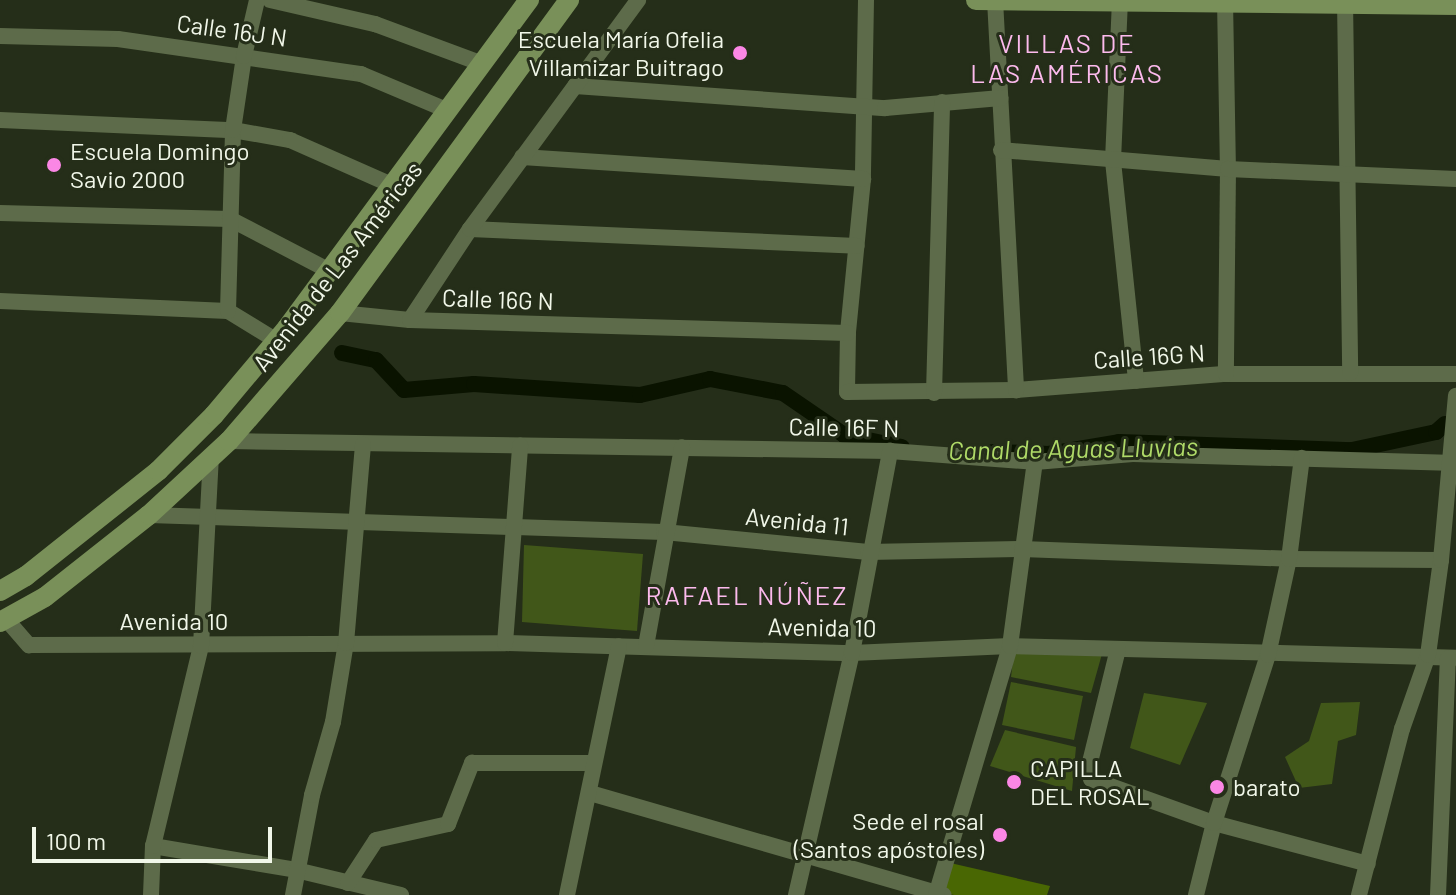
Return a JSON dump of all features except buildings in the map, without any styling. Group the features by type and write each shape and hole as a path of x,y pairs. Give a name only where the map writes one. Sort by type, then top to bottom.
{"main road":[{"name":"Avenida de Las Américas","path":"0,591 26,576 158,471 214,415 282,335 529,0"},
{"name":"Avenida de Las Américas","path":"3,620 45,597 149,515 229,441 340,313 569,0"},
{"path":"976,0 1456,5"},
{"path":"312,293 321,310 340,313"},
{"path":"282,335 305,329 315,344"}],"street":[{"path":"228,311 233,130 244,56 257,0"},
{"path":"270,0 375,24 483,64"},
{"path":"410,320 470,229 638,0"},
{"path":"848,333 863,179 866,0"},
{"path":"995,0 1016,390"},
{"path":"1120,1 1113,161 1136,381"},
{"path":"1224,2 1228,169 1226,374"},
{"path":"1345,2 1350,373"},
{"name":"Calle 16J N","path":"0,36 118,39 361,74 449,111"},
{"path":"575,86 885,108 1001,98"},
{"path":"934,393 942,102"},
{"path":"0,120 233,130 290,140 394,186"},
{"path":"1001,150 1228,169 1456,179"},
{"path":"522,157 863,179"},
{"path":"0,213 230,219 328,270"},
{"path":"470,229 857,246"},
{"path":"0,301 228,311 282,335"},
{"name":"Calle 16G N","path":"340,313 410,320 848,333 847,392 1016,390 1226,374 1456,374"},
{"path":"1359,895 1402,729 1428,655 1441,560 1450,537 1456,396"},
{"name":"Calle 16F N","path":"229,441 890,451 1035,462 1093,455 1452,463"},
{"path":"293,895 296,870 333,722 346,643 363,445"},
{"path":"505,643 520,446"},
{"path":"646,646 664,532 682,447"},
{"path":"796,895 852,653 868,552 890,451"},
{"path":"151,895 153,846 201,646 211,458"},
{"path":"1196,895 1214,823 1268,655 1289,559 1302,458"},
{"path":"590,793 939,894 1010,646 1035,462"},
{"name":"Avenida 11","path":"149,515 210,520 664,532 868,552 1022,549 1289,559 1441,560"},
{"name":"Avenida 10","path":"3,620 29,645 505,643 852,653 1010,646 1452,658"},
{"path":"567,895 619,646"},
{"path":"1118,649 1089,766 1091,779 1214,823 1368,864"},
{"path":"1438,895 1450,782 1452,658"},
{"path":"348,883 376,840 448,824 472,763 594,763"},
{"path":"153,846 296,870 401,895"}],"green space":[{"path":"524,545 643,554 637,631 522,622"},
{"path":"1014,651 1102,654 1091,693 1011,677"},
{"path":"1011,682 1083,696 1074,740 1002,725"},
{"path":"1144,693 1207,703 1180,765 1130,748"},
{"path":"1360,702 1356,735 1338,741 1332,784 1299,788 1285,757 1309,741 1321,703"},
{"path":"1005,730 1076,747 1072,791 990,766"},
{"path":"946,862 1050,886 1047,895 954,895 939,892"}],"waterway":[{"name":"Canal de Aguas Lluvias","path":"342,353 376,360 404,390 474,384 640,395 710,379 783,393 844,435 902,447"},
{"name":"Canal de Aguas Lluvias","path":"993,452 1049,454 1119,442 1352,450 1436,432 1445,424"}],"place":[{"name":"Escuela María Ofelia Villamizar Buitrago","path":"740,53"},
{"name":"Escuela Domingo Savio 2000","path":"54,165"},
{"name":"CAPILLA DEL ROSAL","path":"1014,782"},
{"name":"barato","path":"1217,787"},
{"name":"Sede el rosal (Santos apóstoles)","path":"1000,835"}],"district":[{"name":"VILLAS DE LAS AMÉRICAS","path":"1067,58"},
{"name":"RAFAEL NÚÑEZ","path":"747,595"}]}
